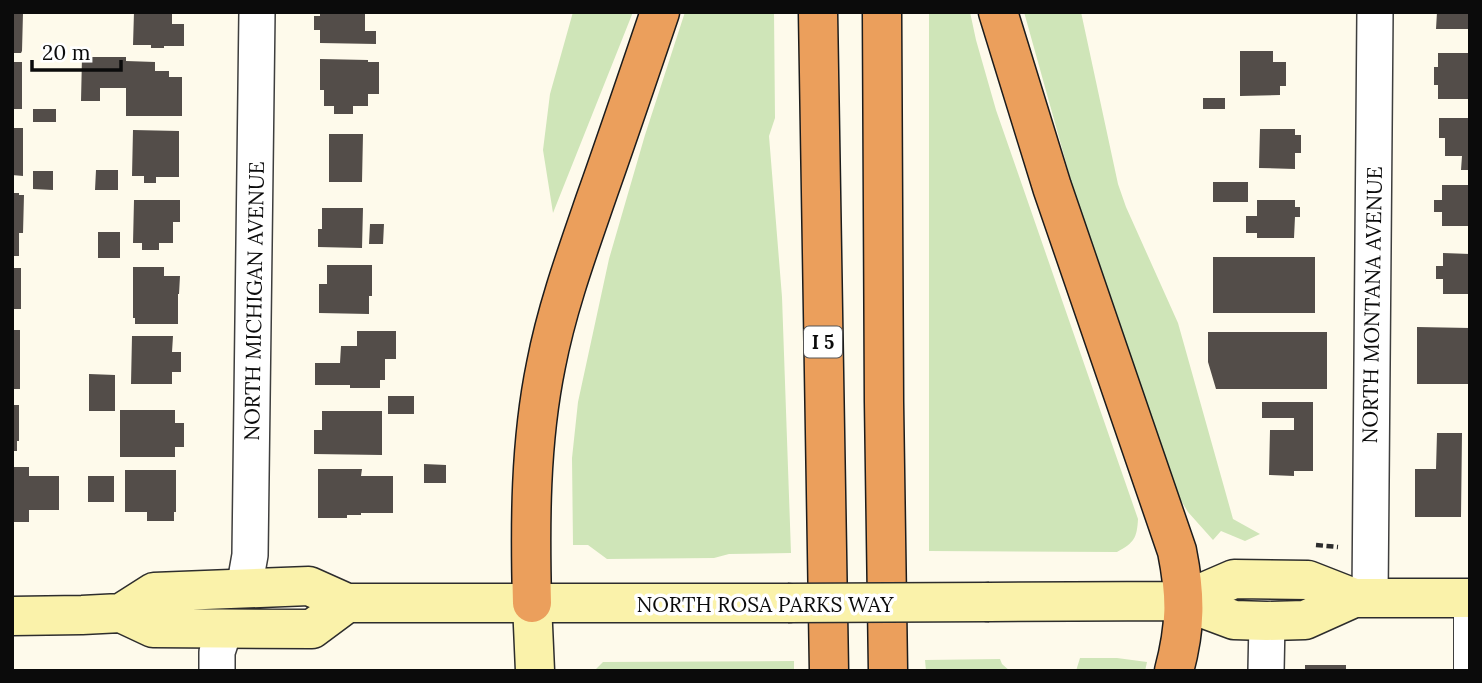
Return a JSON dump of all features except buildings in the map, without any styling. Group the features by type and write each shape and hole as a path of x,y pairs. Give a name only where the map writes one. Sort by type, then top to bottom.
{"highway":[{"path":"532,603 531,550 537,420 546,365 562,297 660,12"},
{"name":"I 5","path":"818,12 830,671"},
{"path":"882,12 888,671"},
{"path":"998,12 1052,187 1177,551 1183,601 1181,640 1174,671"}],"main road":[{"name":"NORTH ROSA PARKS WAY","path":"1183,601 1234,579 1308,580 1362,598 1467,598"},
{"name":"NORTH ROSA PARKS WAY","path":"121,613 154,592 309,586 347,603 1183,601 1234,620 1267,621 1305,620 1362,598"},
{"name":"NORTH ROSA PARKS WAY","path":"12,616 121,613 153,628 312,629 347,603"},
{"path":"532,603 535,671"}],"street":[{"name":"NORTH MICHIGAN AVENUE","path":"244,589 250,555 257,12"},
{"name":"NORTH MONTANA AVENUE","path":"1362,598 1376,12"},
{"path":"1266,671 1267,621"},
{"path":"217,671 217,652 225,628"}],"lane":[{"path":"1463,671 1467,598"}],"green space":[{"path":"573,12 633,12 553,213 543,150 550,94"},
{"path":"685,12 774,12 775,118 769,136 782,297 791,553 729,554 714,558 607,559 588,545 573,545 572,458 578,402 609,259"},
{"path":"929,12 970,12 996,110 1138,519 1134,539 1117,552 929,551"},
{"path":"1024,12 1081,12 1118,184 1178,323 1233,519 1260,534 1245,541 1221,531 1213,540 1188,512 1172,486 1079,209"},
{"path":"1080,658 1117,658 1147,662 1145,671 1076,671"},
{"path":"1000,659 1010,671 926,671 925,660"},
{"path":"794,661 794,671 594,671 603,662"}]}
